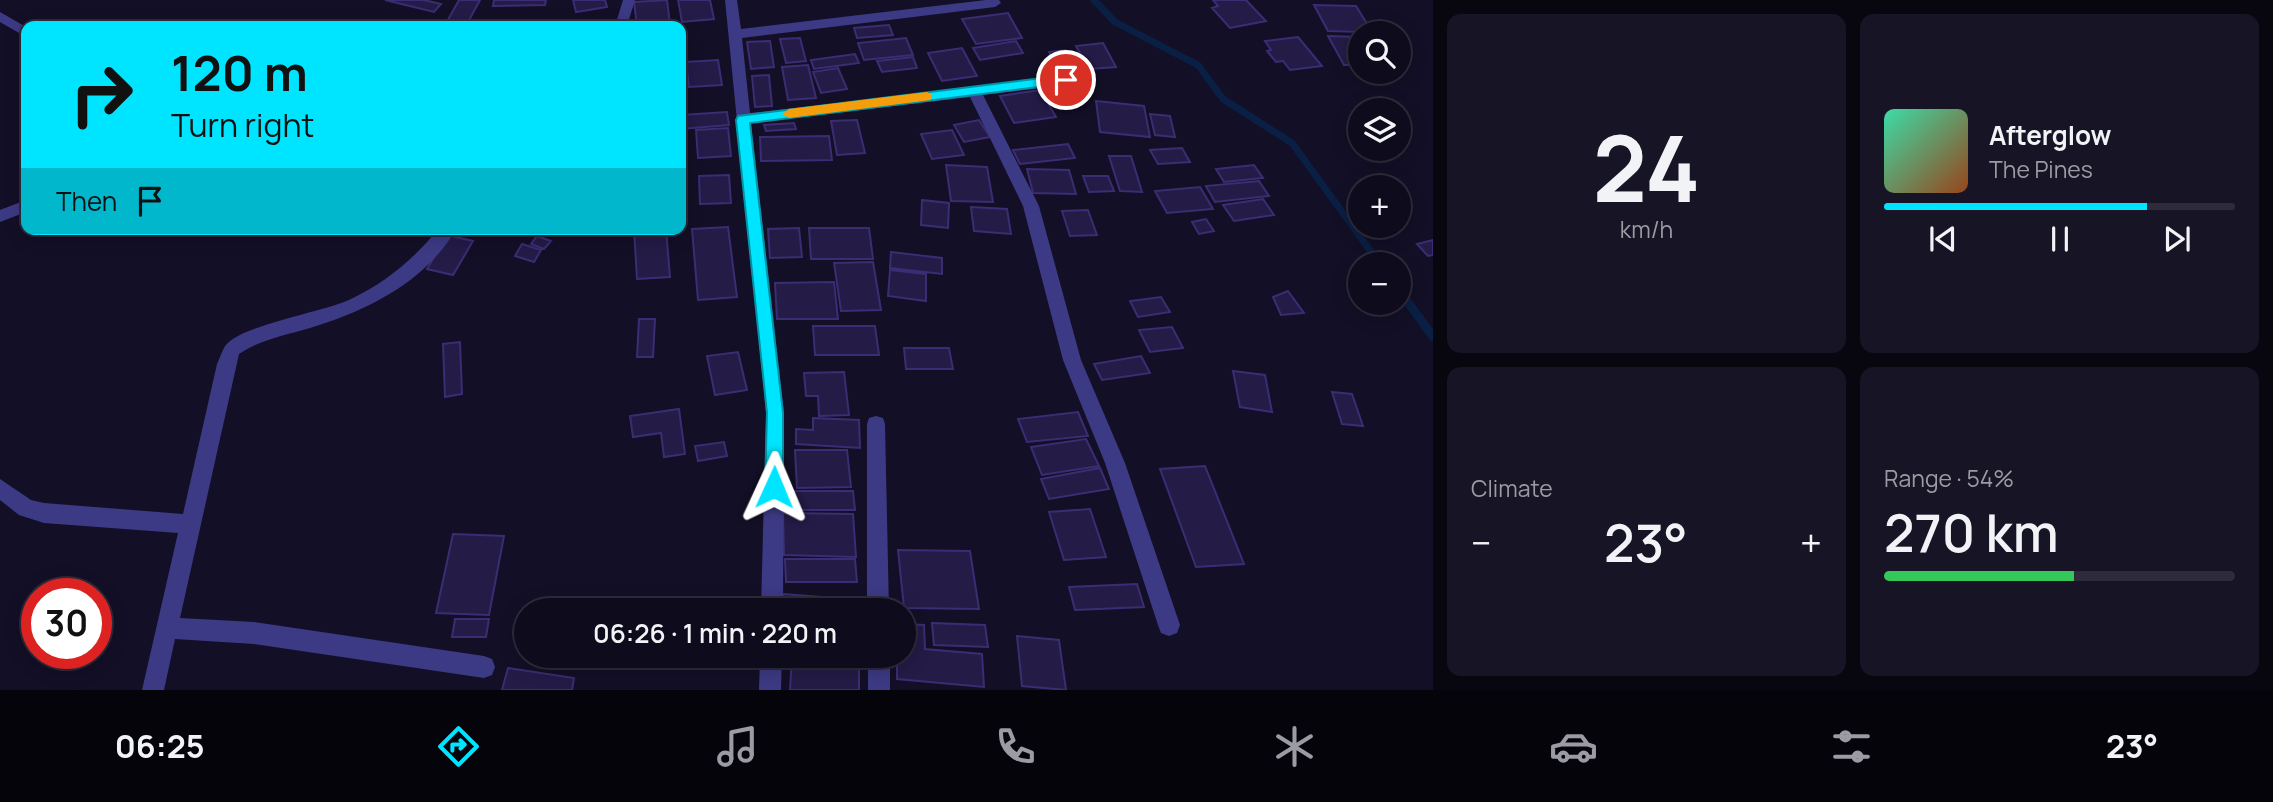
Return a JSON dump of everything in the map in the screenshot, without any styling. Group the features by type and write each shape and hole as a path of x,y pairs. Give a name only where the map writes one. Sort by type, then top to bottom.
{"street":[{"path":"623,21 629,0"},
{"path":"731,0 775,413 772,598"},
{"path":"735,34 995,4"},
{"path":"0,16 21,30"},
{"path":"743,120 1066,80"},
{"path":"974,91 1031,206 1072,360 1115,463 1169,625"},
{"path":"0,216 21,208"},
{"path":"153,690 226,364 232,349 245,340 328,317 358,304 424,258 442,235"},
{"path":"877,424 878,598"},
{"path":"0,488 26,508 44,513 190,524"},
{"path":"168,628 254,633 484,667"},
{"path":"770,690 771,668"},
{"path":"879,668 879,690"}],"building":[{"path":"385,0 424,0 441,4 434,12"},
{"path":"459,0 480,0 469,21 447,21"},
{"path":"494,0 546,0 545,5 493,6"},
{"path":"573,0 605,0 607,7 576,12"},
{"path":"667,0 670,21 636,21 634,2"},
{"path":"678,0 710,0 714,19 682,21"},
{"path":"1213,0 1246,0 1266,21 1230,28 1212,8 1218,6"},
{"path":"1314,5 1356,6 1365,21 1348,21 1348,32 1328,31"},
{"path":"1008,13 1022,38 976,44 962,19"},
{"path":"889,25 893,35 857,38 854,28"},
{"path":"1328,36 1348,37 1348,65 1344,65"},
{"path":"1298,37 1322,66 1290,70 1283,61 1276,62 1267,51 1271,50 1265,41"},
{"path":"800,38 806,61 786,63 780,39"},
{"path":"906,38 913,55 864,60 858,43"},
{"path":"770,41 774,67 751,69 747,42"},
{"path":"1016,41 1023,53 980,60 973,48"},
{"path":"1103,43 1116,67 1089,69 1076,46"},
{"path":"962,48 977,76 942,81 928,53"},
{"path":"1065,50 1076,70 1060,72 1049,52"},
{"path":"855,54 859,63 814,69 811,60"},
{"path":"913,57 917,68 882,72 877,61"},
{"path":"718,60 722,85 689,87 686,62"},
{"path":"808,65 816,98 788,100 782,67"},
{"path":"838,68 847,89 821,93 813,72"},
{"path":"769,75 772,106 755,107 752,76"},
{"path":"1040,90 1056,117 1014,123 1000,96"},
{"path":"1096,101 1144,106 1150,137 1100,132"},
{"path":"727,112 729,125 686,129 686,115"},
{"path":"1150,114 1170,116 1175,137 1155,135"},
{"path":"857,120 865,153 837,155 831,121"},
{"path":"979,120 990,137 964,142 954,125"},
{"path":"794,123 796,129 766,131 764,125"},
{"path":"728,128 731,156 698,158 696,130"},
{"path":"952,130 964,155 932,159 921,134"},
{"path":"829,136 832,160 761,161 760,137"},
{"path":"1068,144 1075,158 1020,164 1013,150"},
{"path":"1182,148 1190,162 1158,164 1150,150"},
{"path":"1109,156 1131,156 1142,192 1120,191"},
{"path":"946,165 987,167 993,202 951,201"},
{"path":"1254,165 1263,178 1224,182 1216,169"},
{"path":"1027,169 1069,170 1076,194 1033,193"},
{"path":"729,175 731,203 700,204 699,176"},
{"path":"1083,176 1108,176 1114,191 1089,192"},
{"path":"1259,181 1269,196 1215,202 1206,186"},
{"path":"1200,187 1213,209 1167,213 1155,191"},
{"path":"1263,199 1274,215 1234,221 1223,205"},
{"path":"922,200 949,203 948,228 921,225"},
{"path":"971,207 1007,209 1011,234 974,231"},
{"path":"1088,210 1097,235 1070,236 1062,211"},
{"path":"1206,219 1214,231 1199,234 1192,222"},
{"path":"728,227 737,297 698,300 692,229"},
{"path":"799,228 802,257 770,258 768,229"},
{"path":"809,228 869,228 873,259 811,259"},
{"path":"447,235 473,241 453,275 427,269"},
{"path":"634,235 666,235 670,277 637,279"},
{"path":"537,236 551,241 544,249 531,244"},
{"path":"1433,240 1433,255 1428,256 1417,244"},
{"path":"522,244 541,250 534,262 515,256"},
{"path":"891,252 942,258 942,274 890,268"},
{"path":"873,262 881,310 841,311 834,263"},
{"path":"890,270 926,274 926,301 888,296"},
{"path":"834,282 838,319 777,319 775,283"},
{"path":"1288,291 1304,313 1281,315 1273,297"},
{"path":"1161,297 1170,312 1138,317 1130,301"},
{"path":"639,319 655,319 653,357 637,357"},
{"path":"813,326 875,326 879,355 815,355"},
{"path":"1172,327 1183,348 1150,352 1139,330"},
{"path":"460,342 462,394 445,397 443,344"},
{"path":"904,348 949,348 953,369 906,369"},
{"path":"738,352 747,390 715,395 707,356"},
{"path":"1141,356 1150,373 1102,380 1094,364"},
{"path":"1233,371 1265,375 1272,412 1240,407"},
{"path":"844,372 849,415 819,416 818,396 806,396 804,373"},
{"path":"1332,392 1352,394 1363,426 1342,424"},
{"path":"679,409 685,454 664,457 661,433 633,437 630,416"},
{"path":"1078,412 1088,436 1027,442 1018,419"},
{"path":"813,418 859,420 860,448 796,444 796,429 813,430"},
{"path":"1086,439 1099,466 1042,475 1031,447"},
{"path":"724,442 727,456 698,461 695,446"},
{"path":"795,450 847,450 851,487 797,488"},
{"path":"1205,466 1244,564 1196,567 1160,469"},
{"path":"1100,468 1109,489 1049,499 1041,479"},
{"path":"787,491 853,491 855,510 787,510"},
{"path":"1090,509 1106,557 1064,560 1049,512"},
{"path":"783,513 853,514 856,557 784,555"},
{"path":"453,534 504,536 489,615 436,613"},
{"path":"898,550 970,551 979,609 916,608 916,598 903,598"},
{"path":"785,559 855,559 857,582 786,582"},
{"path":"1137,584 1144,607 1075,610 1069,587"},
{"path":"783,594 835,598 783,598"},
{"path":"455,619 489,619 486,637 452,637"},
{"path":"932,623 985,625 988,647 934,645"},
{"path":"916,625 924,625 925,649 982,654 984,687 897,679 897,668 916,668"},
{"path":"1017,636 1059,640 1066,690 1022,686"},
{"path":"508,668 574,678 572,690 502,690"},
{"path":"791,668 859,668 859,690 790,690"}],"waterway":[{"path":"1094,0 1115,22 1198,65 1223,99 1292,143 1371,252"},
{"path":"1411,306 1433,337"}],"slow traffic":[{"path":"789,114 927,97"}],"route":[{"path":"774,487 775,413 743,120 1066,80"}]}
